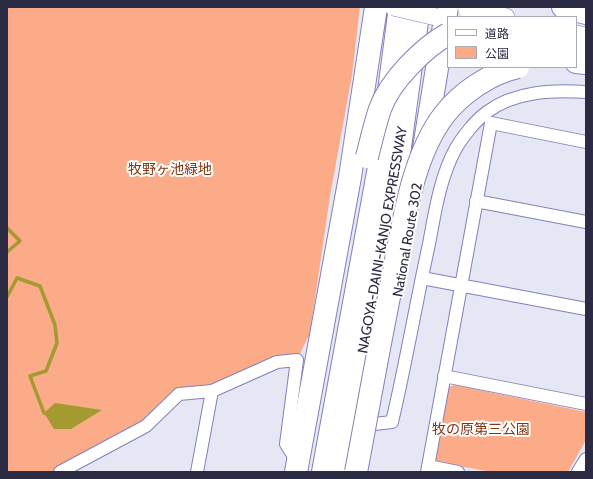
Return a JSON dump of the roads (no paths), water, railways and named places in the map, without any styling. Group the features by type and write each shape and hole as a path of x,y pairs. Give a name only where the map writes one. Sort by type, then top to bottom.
{"highway":[{"path":"300,469 350,177 376,7"},
{"name":"NAGOYA-DAINI-KANJO EXPRESSWAY","path":"339,472 339,428 381,154 400,7"},
{"path":"469,7 484,16"},
{"path":"563,7 586,13"},
{"path":"300,469 367,157 381,107 403,71 428,48 441,17"},
{"name":"National Route 302","path":"366,472 418,186 441,17"},
{"name":"NAGOYA-DAINI-KANJO EXPRESSWAY","path":"323,472 339,428 397,170 441,17"},
{"path":"356,472 407,202 423,153 443,116 462,96 488,78 515,68"}],"street":[{"path":"393,7 441,17"},
{"path":"464,7 502,16"},
{"path":"374,424 392,422 403,376 439,194 456,148 488,118 513,98 561,90 586,92"},
{"path":"488,118 586,142"},
{"path":"458,472 427,469 476,202 488,118"},
{"path":"476,202 586,222"},
{"path":"422,278 586,309"},
{"path":"60,472 146,426 179,394 212,391 277,362 297,360 286,444 300,469"},
{"path":"444,376 586,404"},
{"path":"197,472 212,391"},
{"path":"578,472 586,458"}],"waterway":[{"path":"7,228 20,241 7,252"},
{"path":"7,297 17,278 40,286 55,325 57,343 46,371 30,376 44,413"}],"park label":[{"name":"牧野ヶ池緑地","path":"170,170"},
{"name":"牧の原第三公園","path":"481,430"}]}
